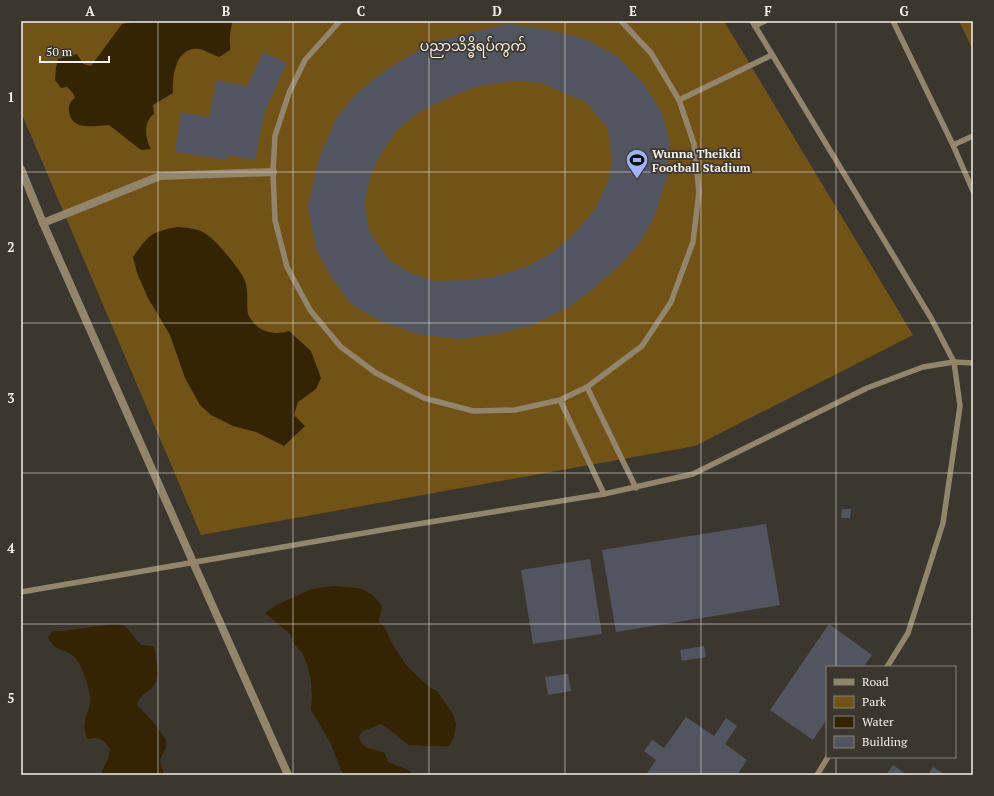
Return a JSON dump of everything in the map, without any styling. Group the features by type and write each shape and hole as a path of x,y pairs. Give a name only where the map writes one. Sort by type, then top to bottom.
{"street":[{"path":"21,169 43,223 192,562 288,775"},
{"path":"43,223 160,176 273,172"}],"lane":[{"path":"340,21 305,60 289,93 275,136 273,172 275,220 287,267 310,310 341,347 376,373 424,398 473,411 515,410 560,400 587,387 642,346 671,302 693,242 699,192 694,144 679,100 651,53 622,21"},
{"path":"765,21 753,23 931,318 954,362 960,406 943,524 908,633 888,666"},
{"path":"893,21 953,145 973,191"},
{"path":"679,100 772,55"},
{"path":"953,145 973,136"},
{"path":"21,592 636,488 693,474 867,388 923,367 954,362 973,363"},
{"path":"587,387 636,488"},
{"path":"560,400 604,494"},
{"path":"817,775 827,758"}],"green space":[{"name":"Wunna Theikdi Football Stadium","path":"21,21 724,21 913,335 695,446 201,535 21,112"},
{"path":"959,21 973,21 973,50"}],"water":[{"path":"139,21 232,21 230,50 219,57 199,49 191,49 180,57 173,79 173,93 153,105 154,114 148,121 146,130 147,140 151,149 141,150 109,125 85,126 79,125 75,122 71,118 69,112 69,106 75,98 73,93 67,87 61,88 55,80 58,59 77,54 83,64 91,66 122,24"},
{"path":"177,227 203,232 210,237 228,256 239,270 245,281 247,289 248,314 256,326 264,331 274,333 289,331 311,351 321,378 316,389 298,402 294,415 305,426 284,446 256,432 233,426 211,415 200,405 185,378 170,335 148,298 137,273 133,257 147,239 155,233"},
{"path":"333,586 361,589 377,599 382,606 379,622 385,628 392,643 406,665 428,686 437,691 453,714 456,724 454,737 449,746 408,745 381,724 363,731 359,736 363,745 385,753 388,762 408,770 414,775 343,775 330,742 311,710 311,682 308,667 302,653 294,644 290,634 265,613 276,605 312,589"},
{"path":"114,624 124,625 141,645 152,646 155,649 158,671 157,679 153,686 140,698 137,705 156,725 166,740 166,747 160,760 164,775 100,775 108,759 110,749 101,739 88,739 85,733 85,721 90,705 90,694 84,673 72,655 54,646 48,638 52,631 63,631"}],"building":[{"name":"Wunna Theikdi Football Stadium","path":"507,24 545,29 586,39 618,57 645,85 662,113 670,143 667,177 655,215 640,243 621,264 592,290 567,308 532,325 498,334 459,339 417,334 382,322 351,304 333,280 316,249 308,206 319,158 337,117 355,95 376,77 433,42","holes":["510,81 540,82 587,103 608,129 612,160 608,182 595,209 575,233 552,253 528,266 494,277 435,281 413,274 390,261 369,231 365,201 370,178 380,155 397,130 419,112 450,97 479,86"]},
{"path":"263,52 287,63 265,111 255,160 228,155 228,160 175,152 181,112 209,117 216,80 247,86"},
{"path":"842,509 851,509 850,518 841,518"},
{"path":"766,524 780,605 616,632 602,550"},
{"path":"590,559 602,634 533,644 521,570"},
{"path":"829,624 872,655 864,666 826,666 826,720 813,740 770,710"},
{"path":"704,646 706,657 682,661 680,650"},
{"path":"568,674 571,691 548,695 545,677"},
{"path":"686,717 714,736 726,718 737,726 725,744 747,760 737,775 646,775 656,760 644,751 652,740 664,748"},
{"path":"893,765 907,775 886,775"},
{"path":"933,767 946,775 928,775"}],"place":[{"name":"Wunna Theikdi Football Stadium","path":"637,180"}],"district":[{"name":"ပညာသိဒ္ဓိရပ်ကွက်","path":"473,45"}]}
